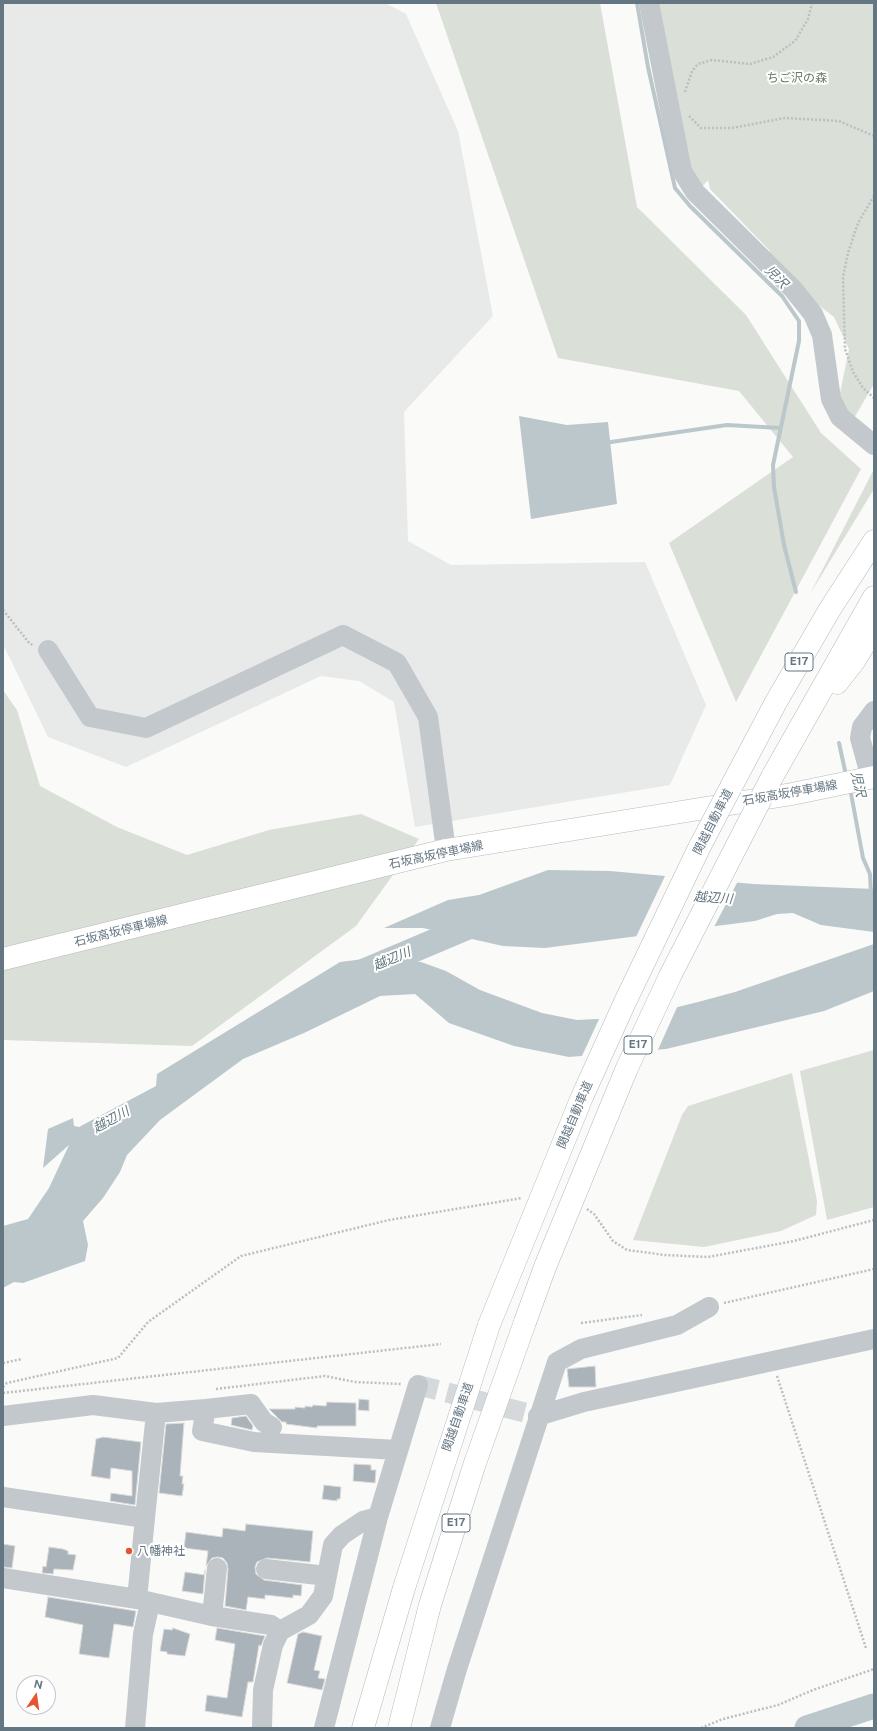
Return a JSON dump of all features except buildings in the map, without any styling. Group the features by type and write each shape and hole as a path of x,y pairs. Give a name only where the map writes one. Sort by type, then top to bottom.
{"main road":[{"path":"830,609 874,533"},
{"name":"関越自動車道","path":"363,1728 406,1581 489,1325 592,1076 696,855 731,787 776,702 830,609 874,540"},
{"name":"E17","path":"399,1728 430,1605 474,1466 524,1322 590,1158 631,1061 670,976 722,871 788,747 874,597"},
{"path":"788,747 855,660 874,628"},
{"name":"石坂高坂停車場線","path":"3,959 446,850 792,794 868,778"}],"street":[{"path":"649,3 682,171 695,192 793,289 813,314 822,336 831,399 840,417 874,444"},
{"path":"48,650 90,717 146,728 343,635 398,663 428,717 446,850"},
{"path":"868,778 860,738 862,727 874,712"},
{"path":"440,1728 457,1669 538,1416 557,1362 581,1349 677,1325 709,1307"},
{"path":"538,1416 584,1402 874,1339"},
{"path":"324,1728 378,1518 418,1385"},
{"path":"3,1416 93,1405 156,1413 251,1404 264,1422 272,1427"},
{"path":"206,1409 202,1431 254,1442 398,1450"},
{"path":"135,1728 143,1634 145,1518 156,1413"},
{"path":"3,1497 145,1518"},
{"path":"262,1728 263,1690 273,1645 280,1631 309,1615 317,1606 323,1596 333,1545 342,1535 363,1521 378,1518"},
{"path":"212,1616 217,1568"},
{"path":"266,1569 327,1576"},
{"path":"3,1578 144,1601 212,1616 271,1626 280,1631"}],"path":[{"path":"685,96 684,89 692,72 698,64 712,60 750,64 773,56 795,41 808,19 812,3"},
{"path":"688,115 701,128 732,128 785,118 807,118 839,121 874,136"},
{"path":"874,196 858,223 848,253 844,277 845,349 853,372 863,388 874,398"},
{"path":"3,610 30,644 48,650"},
{"path":"3,1387 7,1383 118,1358 148,1322 241,1256 389,1220 528,1197"},
{"path":"583,1206 594,1214 613,1241 627,1250 679,1256 708,1257 794,1241 874,1220"},
{"path":"709,1307 874,1269"},
{"path":"581,1323 649,1314"},
{"path":"3,1393 441,1344"},
{"path":"3,1363 22,1359"},
{"path":"773,1362 866,1648"},
{"path":"701,1728 723,1719 778,1705 813,1690 874,1669"}],"shaded area":[{"path":"3,3 385,3 406,14 458,131 493,316 404,412 408,541 451,565 645,562 706,705 670,785 415,827 394,702 359,681 321,676 126,767 48,737 3,644"}],"green space":[{"path":"436,3 600,3 637,207 746,315 821,433 861,469 736,702 669,543 793,457 739,391 558,358"},
{"name":"ちご沢の森","path":"657,3 874,3 874,384 854,418 838,403 849,349 834,317 812,300 769,255 770,251 710,189 708,180 700,189 691,171"},
{"path":"874,469 874,489 810,594"},
{"path":"3,690 17,710 40,786 117,827 187,855 269,830 361,814 419,839 356,926 192,1046 3,1040"},
{"path":"874,1050 874,1207 827,1220 800,1071"},
{"path":"792,1073 817,1201 816,1215 781,1231 704,1247 633,1240 682,1115 688,1106"}],"water":[{"path":"519,416 567,425 608,422 617,504 531,519"},
{"path":"548,870 610,871 753,884 874,889 874,932 821,925 793,913 777,914 755,921 545,948 503,946 423,928 384,928 448,900 479,895"},
{"path":"874,944 874,991 824,1011 666,1049 569,1057 514,1046 449,1023 415,994 380,996 304,1033 243,1059 160,1120 127,1155 120,1172 103,1198 83,1221 88,1245 85,1261 23,1283 14,1282 3,1288 3,1226 28,1219 49,1188 69,1145 43,1168 48,1129 73,1118 74,1126 79,1127 156,1086 157,1074 340,962 364,959 421,962 446,971 480,990 542,1013 577,1020 637,1017 698,1002 735,992"}],"pier":[{"path":"666,874 738,881 713,929 635,939"},
{"path":"678,1005 657,1052 581,1058 600,1017 637,1015"}],"waterway":[{"name":"児沢","path":"637,3 648,67 675,188 690,206 782,296 799,321 799,341 773,465 774,487 784,545 796,592"},
{"path":"611,442 727,425 780,428"},
{"name":"児沢","path":"839,743 846,775"},
{"name":"児沢","path":"850,788 863,858 870,874 871,895 874,900"},
{"name":"越辺川","path":"357,974 480,922"},
{"path":"807,1728 874,1706"}],"tunnel":[{"path":"418,1385 538,1416"}],"place":[{"name":"八幡神社","path":"129,1551"}]}
